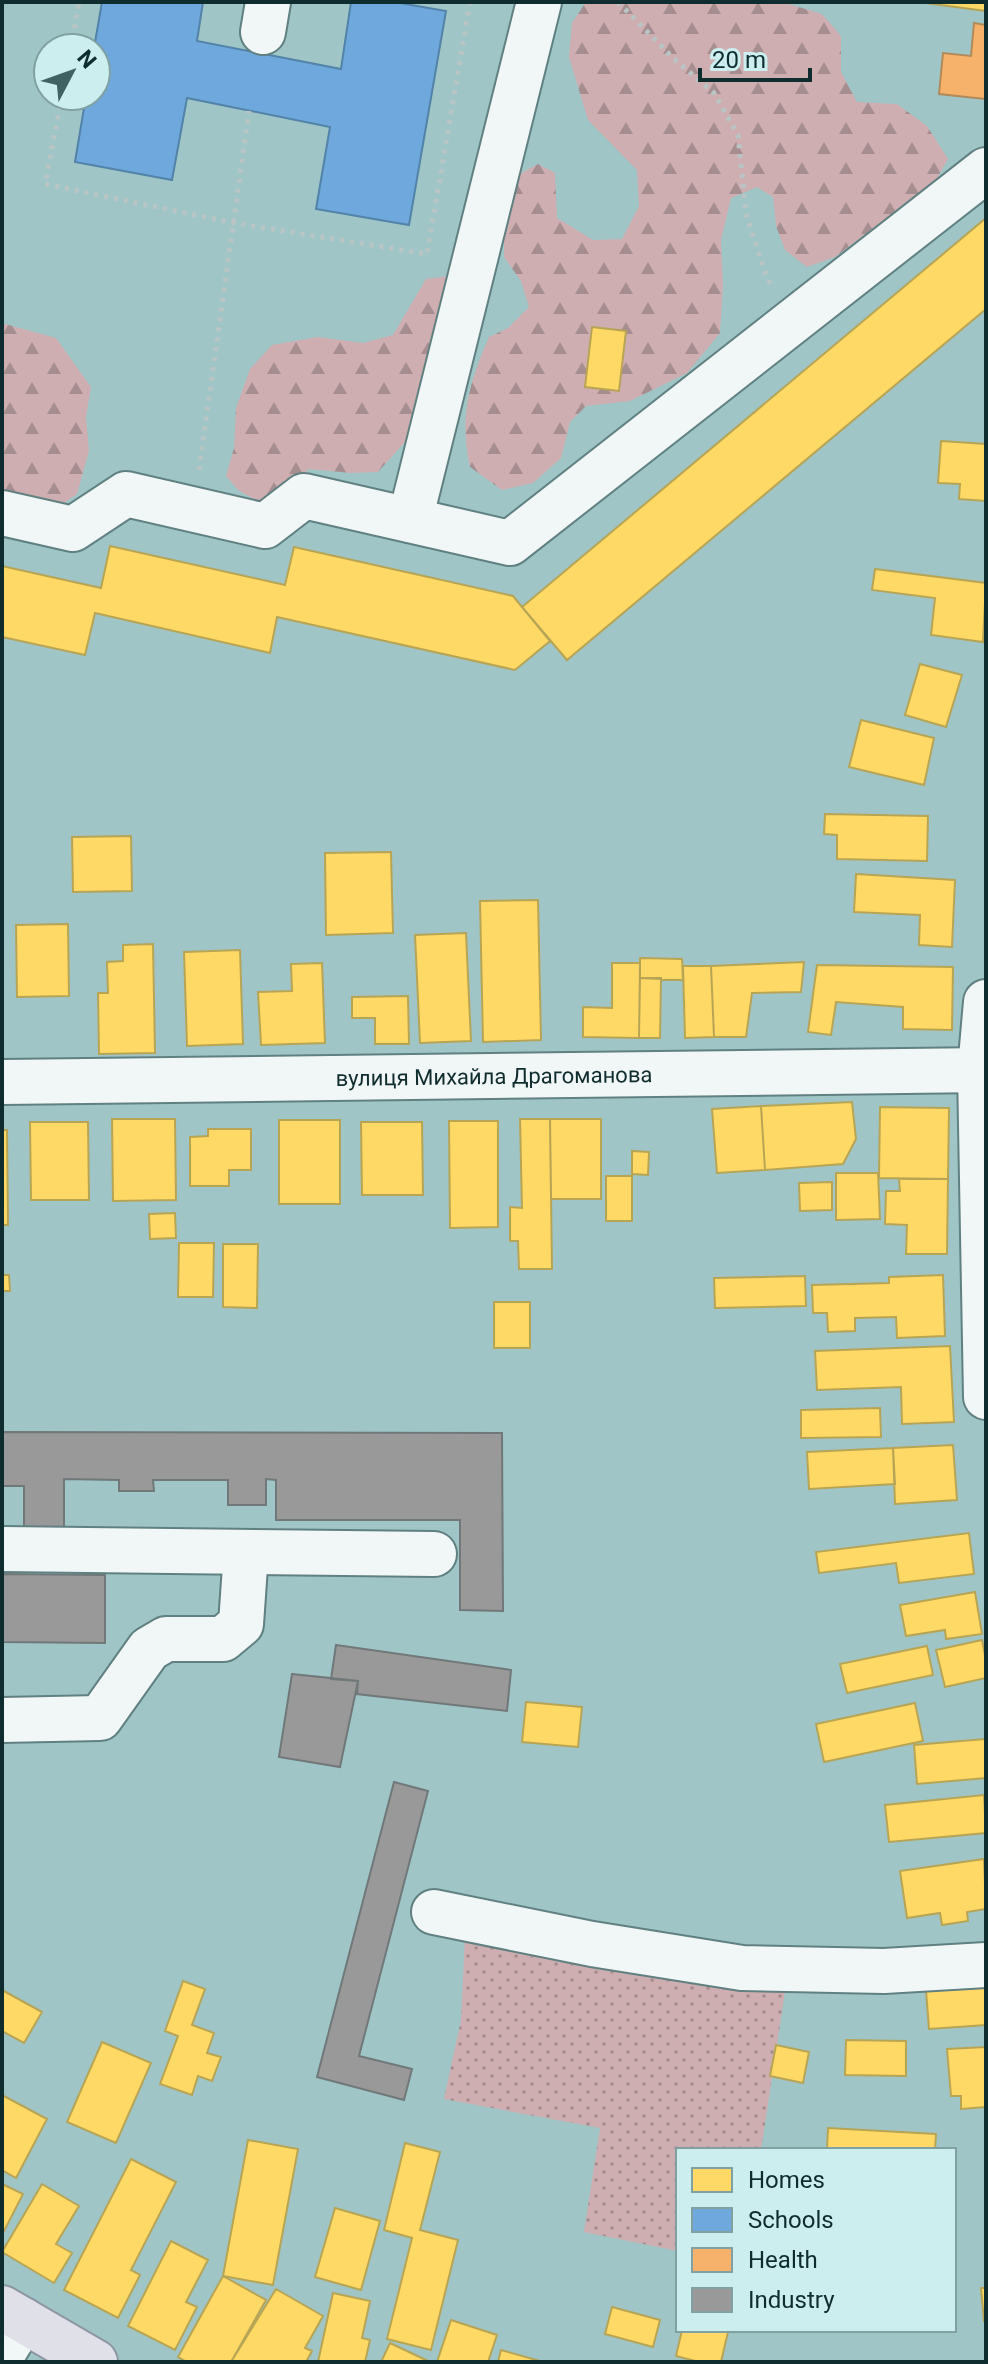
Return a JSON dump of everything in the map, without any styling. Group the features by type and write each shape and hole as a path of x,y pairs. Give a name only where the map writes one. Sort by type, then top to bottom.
{"main road":[{"path":"9,2328 95,2362"}],"street":[{"path":"410,520 539,2"},
{"path":"2,513 73,529 126,494 265,526 304,496 510,543 986,170"},
{"path":"986,1002 983,1070 986,1397"},
{"name":"вулиця Михайла Драгоманова","path":"2,1082 983,1070"},
{"path":"2,1549 434,1554"},
{"path":"2,1720 100,1718 149,1649 166,1639 223,1639 241,1624 246,1552"},
{"path":"434,1912 592,1944 742,1968 884,1971 986,1965"}],"path":[{"path":"74,32 79,2"},
{"path":"59,112 45,184 234,223 427,254 470,2"},
{"path":"618,2 673,58 714,93 738,135 746,214 767,278 794,320"},
{"path":"193,509 249,111"}],"green space":[{"path":"586,2 782,2 822,14 841,36 841,72 857,102 897,104 927,126 948,159 935,182 835,257 807,267 785,250 776,226 773,197 757,187 731,198 721,240 723,286 720,333 687,373 630,401 586,406 570,422 561,458 533,483 502,490 470,467 466,416 471,385 489,337 508,328 529,307 521,281 504,257 504,226 516,176 538,164 555,173 557,218 593,240 622,239 639,206 637,170 588,120 569,57 572,23"},
{"path":"456,275 422,404 405,442 378,472 309,469 286,489 259,502 238,490 226,476 234,448 236,408 250,369 272,345 318,337 363,343 393,335 426,279"},
{"path":"2,325 56,338 91,387 86,417 89,451 77,494 57,508 2,499"},
{"path":"465,1937 786,1985 761,2148 676,2148 676,2251 584,2232 600,2128 444,2099 461,2020"}],"building: Homes":[{"path":"918,2 986,2 986,11"},
{"path":"986,218 986,309 567,660 522,607"},
{"path":"592,327 626,331 619,391 585,387"},
{"path":"941,441 986,444 986,501 959,499 960,484 938,483"},
{"path":"110,546 285,585 294,547 513,596 550,641 515,670 277,617 270,653 95,613 85,655 2,637 2,566 101,588"},
{"path":"875,569 986,583 983,642 931,635 935,598 872,590"},
{"path":"920,664 962,675 946,727 905,715"},
{"path":"861,720 934,738 924,785 849,767"},
{"path":"825,814 928,816 927,861 837,859 837,835 824,834"},
{"path":"131,836 132,891 73,892 72,837"},
{"path":"391,852 393,933 326,935 325,853"},
{"path":"856,874 955,880 952,947 919,945 920,915 854,912"},
{"path":"538,900 541,1040 483,1042 480,901"},
{"path":"68,924 69,996 17,997 16,925"},
{"path":"466,933 471,1041 420,1043 415,935"},
{"path":"153,944 155,1053 99,1054 98,993 108,993 107,962 123,961 123,945"},
{"path":"240,950 243,1044 187,1046 184,952"},
{"path":"640,958 682,959 683,980 640,978"},
{"path":"804,962 801,992 752,993 746,1037 714,1037 711,966"},
{"path":"322,963 325,1043 261,1045 258,992 292,991 291,964"},
{"path":"612,963 640,963 639,1038 583,1037 583,1007 612,1008"},
{"path":"817,965 953,967 952,1030 903,1029 903,1007 836,1002 831,1035 808,1032"},
{"path":"683,966 711,966 714,1037 685,1038"},
{"path":"640,978 661,978 660,1038 639,1038"},
{"path":"408,996 409,1044 375,1044 375,1018 352,1018 352,997"},
{"path":"852,1102 856,1139 843,1164 765,1170 761,1106"},
{"path":"761,1106 765,1170 717,1173 712,1109"},
{"path":"880,1107 949,1108 948,1179 879,1178"},
{"path":"112,1119 175,1119 176,1200 113,1201"},
{"path":"520,1119 550,1119 552,1269 519,1269 518,1241 510,1241 510,1207 522,1208"},
{"path":"550,1119 601,1119 601,1199 551,1199"},
{"path":"279,1120 340,1120 340,1204 279,1204"},
{"path":"449,1121 498,1121 498,1227 450,1228"},
{"path":"30,1122 88,1122 89,1200 31,1200"},
{"path":"361,1122 422,1122 423,1195 362,1195"},
{"path":"208,1129 251,1129 251,1170 229,1170 229,1186 190,1186 190,1137 208,1136"},
{"path":"2,1130 7,1130 8,1225 2,1225"},
{"path":"632,1151 649,1152 648,1175 632,1174"},
{"path":"836,1173 878,1173 880,1219 836,1220"},
{"path":"606,1176 632,1176 632,1221 606,1221"},
{"path":"899,1179 948,1179 947,1254 906,1254 907,1225 885,1224 886,1191 900,1191"},
{"path":"832,1182 832,1210 800,1211 799,1183"},
{"path":"175,1213 176,1238 150,1239 149,1214"},
{"path":"179,1243 214,1243 213,1297 178,1297"},
{"path":"223,1244 258,1244 257,1308 223,1307"},
{"path":"2,1275 9,1275 10,1291 2,1291"},
{"path":"943,1275 945,1336 897,1338 896,1317 855,1318 855,1331 828,1332 827,1313 813,1313 812,1285 889,1283 889,1277"},
{"path":"805,1276 806,1306 715,1308 714,1278"},
{"path":"494,1302 530,1302 530,1348 494,1348"},
{"path":"950,1346 954,1422 902,1424 901,1387 817,1390 815,1351"},
{"path":"880,1408 881,1437 801,1438 801,1410"},
{"path":"953,1445 957,1500 895,1504 893,1448"},
{"path":"893,1448 895,1484 809,1489 807,1452"},
{"path":"969,1533 974,1574 899,1583 896,1563 819,1573 816,1552"},
{"path":"975,1592 982,1634 946,1639 945,1630 906,1636 900,1605"},
{"path":"982,1640 986,1678 945,1687 936,1650"},
{"path":"927,1646 933,1675 847,1693 840,1664"},
{"path":"526,1702 582,1707 578,1747 522,1742"},
{"path":"915,1703 923,1741 824,1762 816,1724"},
{"path":"985,1739 986,1778 917,1784 914,1745"},
{"path":"984,1795 986,1833 889,1842 885,1805"},
{"path":"984,1859 986,1909 967,1912 968,1921 942,1925 940,1913 907,1918 900,1871"},
{"path":"183,1981 205,1989 192,2025 214,2033 207,2053 221,2057 212,2081 198,2076 192,2095 160,2084 178,2036 165,2031"},
{"path":"986,1985 986,2025 929,2029 926,1990"},
{"path":"2,1990 42,2012 24,2043 2,2031"},
{"path":"846,2040 906,2041 906,2076 845,2075"},
{"path":"102,2042 151,2063 116,2143 67,2122"},
{"path":"776,2045 809,2052 803,2083 770,2076"},
{"path":"986,2047 986,2107 961,2109 961,2096 951,2096 947,2049"},
{"path":"2,2095 47,2119 16,2178 2,2170"},
{"path":"828,2128 936,2134 935,2148 827,2148"},
{"path":"248,2140 298,2149 273,2285 223,2276"},
{"path":"405,2143 440,2152 420,2230 458,2240 431,2350 387,2339 412,2238 384,2230"},
{"path":"131,2159 176,2182 131,2270 140,2275 118,2318 64,2290"},
{"path":"2,2184 23,2194 2,2235"},
{"path":"42,2184 79,2206 56,2244 72,2253 54,2283 2,2252"},
{"path":"335,2208 380,2221 361,2290 315,2277"},
{"path":"171,2241 208,2260 186,2302 197,2307 175,2350 128,2326"},
{"path":"223,2276 266,2300 231,2362 187,2362 178,2357"},
{"path":"981,2288 986,2288 986,2321 984,2321"},
{"path":"276,2289 323,2316 305,2348 312,2351 306,2362 231,2362"},
{"path":"333,2293 370,2301 362,2338 370,2340 365,2362 318,2362"},
{"path":"612,2307 660,2320 653,2347 605,2334"},
{"path":"451,2320 497,2335 488,2362 437,2362"},
{"path":"682,2332 728,2332 721,2362 699,2362 676,2356"},
{"path":"390,2343 428,2361 428,2362 381,2362"},
{"path":"501,2350 540,2361 498,2362"}],"building: Schools":[{"path":"102,2 203,2 197,41 341,69 351,2 394,2 446,11 409,225 316,209 330,127 187,98 172,180 75,162 83,112 112,112 112,32 97,32"}],"building: Health":[{"path":"974,23 986,25 985,99 939,94 943,53 971,56"}],"building: Industry":[{"path":"2,1432 502,1433 503,1611 460,1610 460,1520 276,1520 276,1480 266,1479 266,1505 228,1505 228,1480 153,1480 154,1491 119,1491 119,1480 64,1479 64,1535 24,1535 24,1486 2,1486"},
{"path":"2,1574 105,1575 105,1643 2,1642"},
{"path":"336,1645 511,1670 507,1711 357,1694 358,1681 331,1679"},
{"path":"292,1674 358,1681 340,1767 279,1757"},
{"path":"394,1782 428,1791 359,2056 412,2069 404,2100 317,2077"}]}
